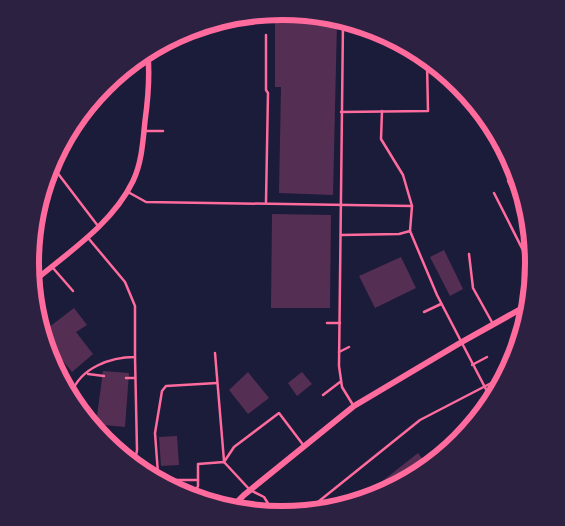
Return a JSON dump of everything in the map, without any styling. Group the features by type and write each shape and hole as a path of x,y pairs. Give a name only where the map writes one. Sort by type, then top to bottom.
{"main road":[{"path":"238,502 354,406 521,309"}],"street":[{"path":"40,276 98,226 120,203 134,180 142,153 150,80 148,60"}],"lane":[{"path":"343,28 340,352 342,387 354,406"},
{"path":"266,35 266,90 268,93 266,202"},
{"path":"341,112 428,111 427,68"},
{"path":"382,112 381,139 403,174 412,206 410,231 441,304 488,393"},
{"path":"144,132 163,131"},
{"path":"57,173 98,226"},
{"path":"509,176 508,181 516,198"},
{"path":"127,191 146,202 266,202 412,206"},
{"path":"494,193 526,255"},
{"path":"341,235 399,234 410,231"},
{"path":"87,237 125,282 135,306 137,450 135,456"},
{"path":"469,254 473,288 493,324"},
{"path":"52,267 73,291"},
{"path":"424,312 441,304"},
{"path":"328,323 340,323"},
{"path":"340,352 349,347"},
{"path":"215,353 224,462 250,490 264,497 269,505"},
{"path":"74,387 76,381 103,362 118,357 135,357"},
{"path":"472,365 487,357"},
{"path":"86,374 104,376"},
{"path":"126,378 135,378"},
{"path":"316,504 420,420 495,381"},
{"path":"323,395 341,382"},
{"path":"158,471 155,433 162,391 166,386 217,383"},
{"path":"224,462 234,447 279,413 305,446"},
{"path":"195,490 198,480 198,464 224,462"},
{"path":"173,480 198,480"}],"building":[{"path":"275,20 314,22 337,26 333,195 279,193 281,87 275,87"},
{"path":"272,214 331,215 330,308 271,308"},
{"path":"444,250 463,289 450,296 430,257"},
{"path":"401,257 416,288 375,308 359,276"},
{"path":"74,308 87,325 76,332 93,354 72,372 57,354 48,328"},
{"path":"103,371 129,373 125,427 104,425 97,416"},
{"path":"248,372 269,398 248,414 229,390"},
{"path":"302,372 312,384 297,396 288,383"},
{"path":"177,436 179,465 161,466 159,437"},
{"path":"418,453 424,461 390,481 372,489"}]}
